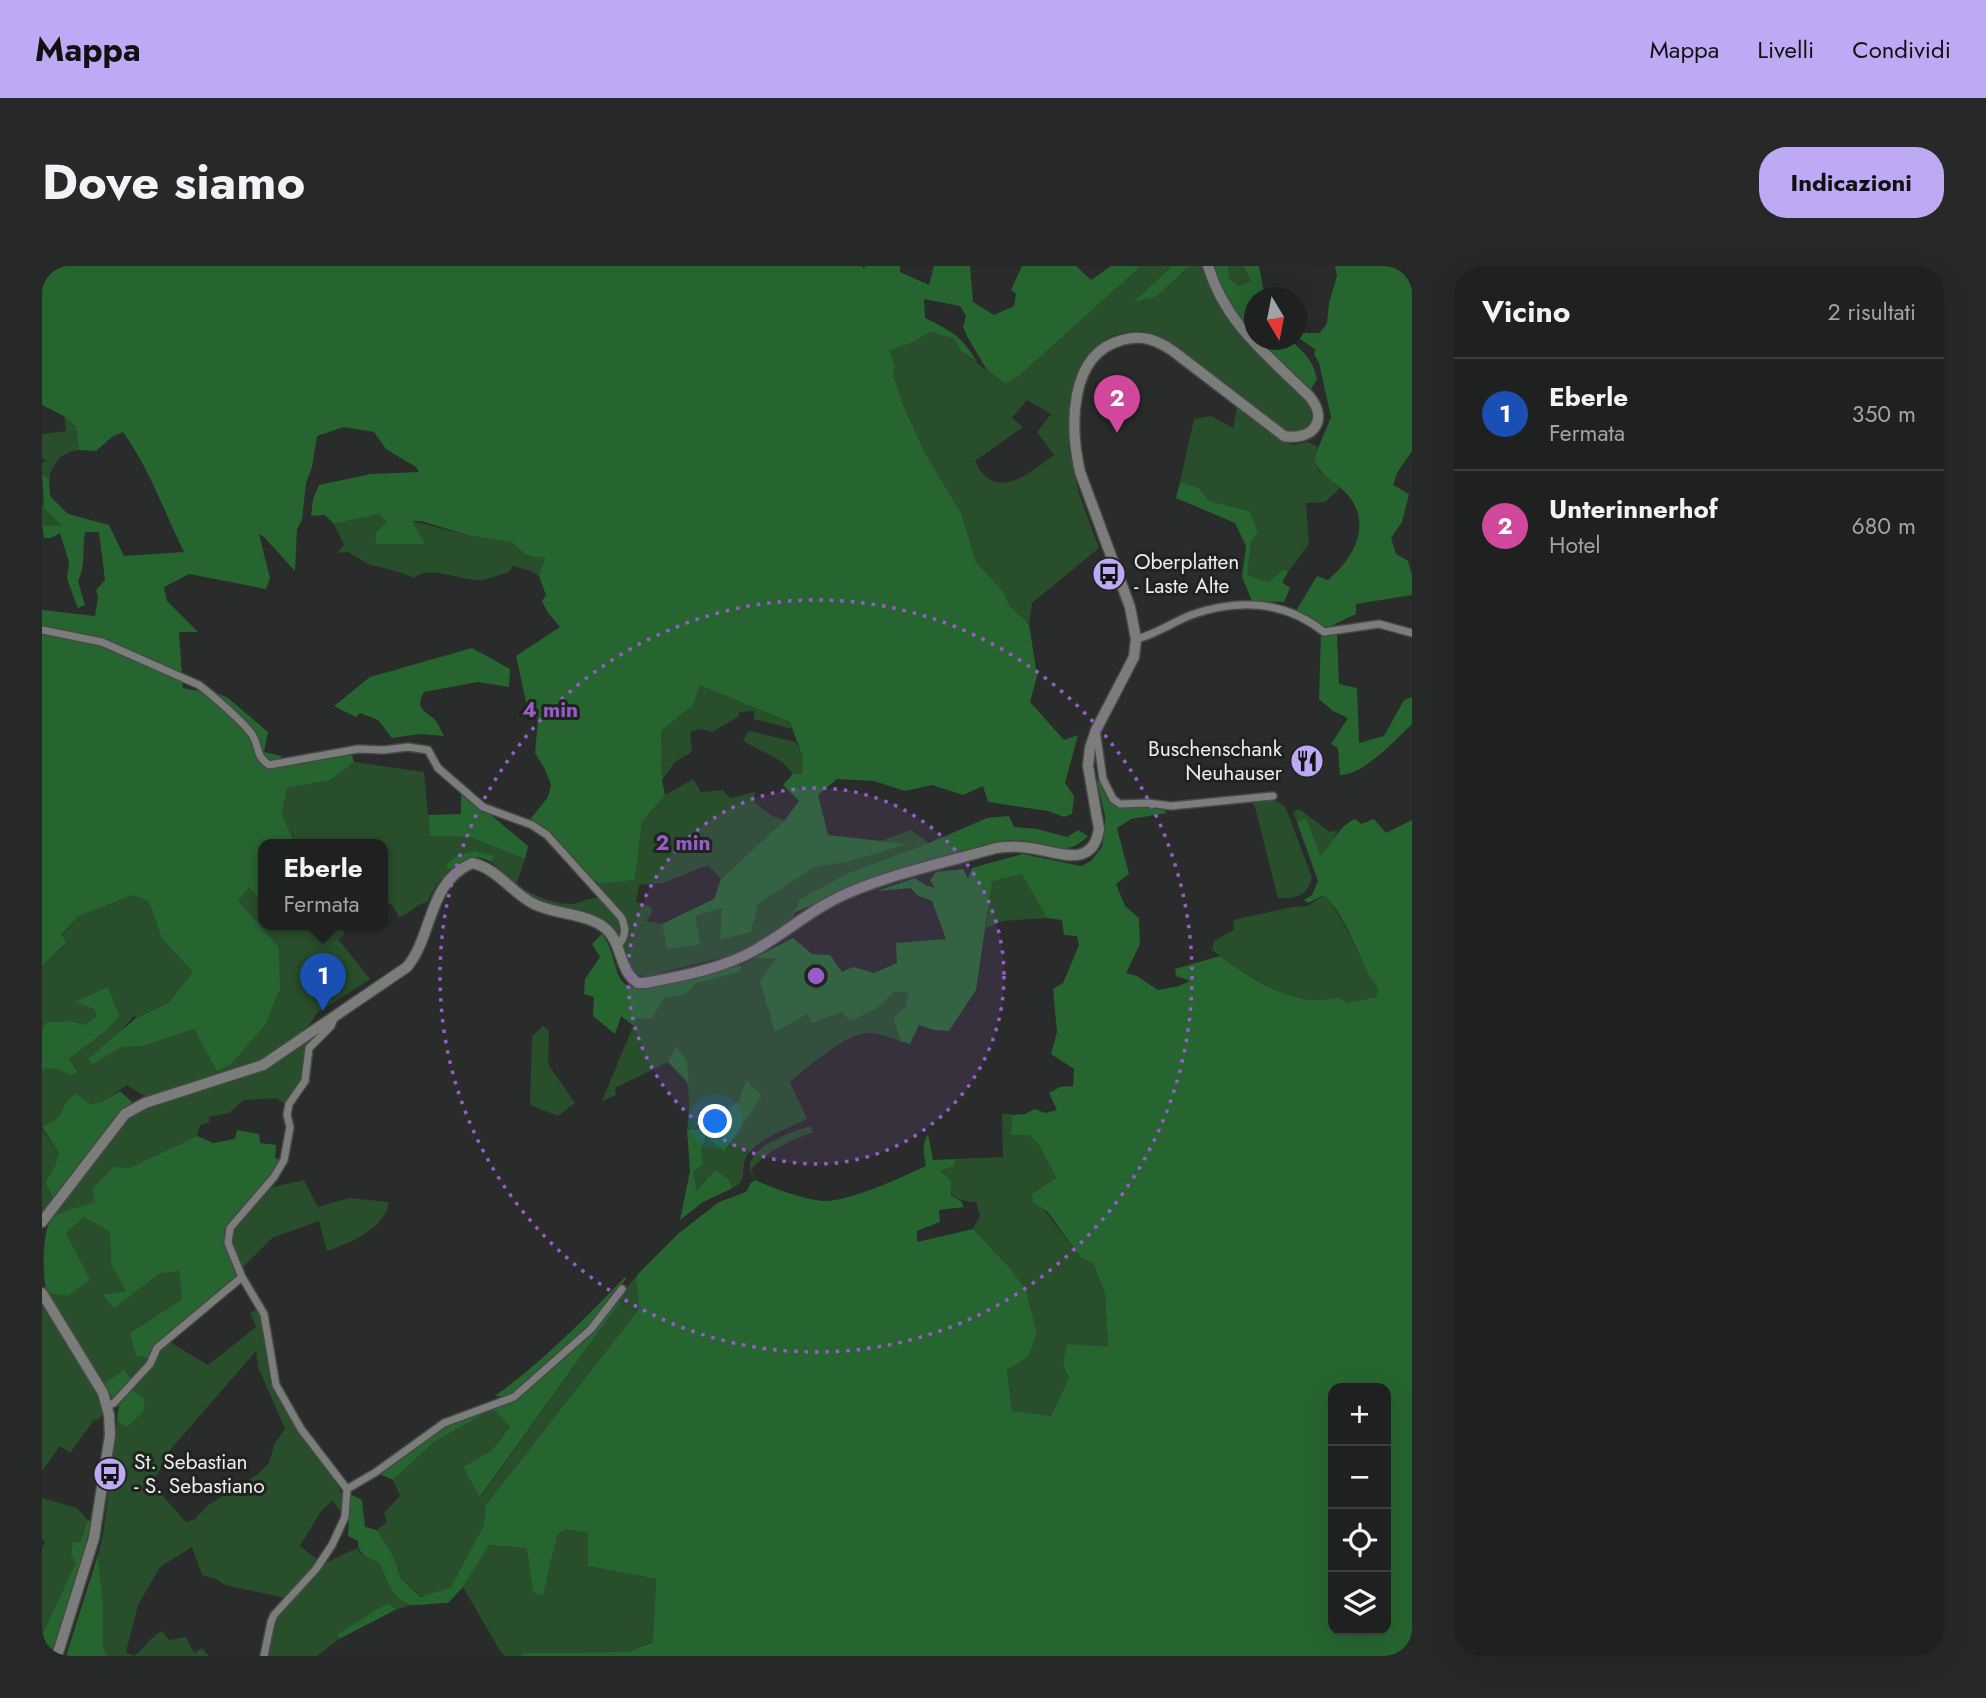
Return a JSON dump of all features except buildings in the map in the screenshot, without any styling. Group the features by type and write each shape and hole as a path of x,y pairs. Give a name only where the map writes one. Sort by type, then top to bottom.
{"main road":[{"path":"42,1222 125,1114 145,1103 263,1065 407,967 419,950 433,904 442,889 454,875 472,863 491,871 532,903 603,926 617,946 626,973 638,983 656,981 737,959 756,950 823,906 879,881 996,848 1013,846 1067,856 1080,855 1091,848 1098,839 1099,829 1088,766 1090,748 1096,730 1130,665 1136,639 1130,607 1080,472 1076,452 1076,405 1083,374 1101,348 1130,338 1146,338 1173,351 1284,436 1308,434 1316,426 1319,416 1317,406 1310,397 1242,330 1226,309 1208,266"},
{"path":"42,1293 103,1393 110,1434 94,1538 57,1656"}],"street":[{"path":"1136,639 1194,614 1250,603 1289,611 1310,621 1324,632 1379,624 1412,633"},
{"path":"42,630 103,642 199,685 254,737 258,754 269,765 358,750 420,747 428,750 438,768 483,807 532,825 547,835 621,917 625,935 617,946"},
{"path":"1096,730 1099,735 1100,771 1114,799 1120,804 1171,806 1273,796"},
{"path":"264,1656 274,1615 316,1569 339,1534 345,1517 346,1489 301,1429 276,1385 264,1314 242,1277 228,1243 230,1228 274,1177 284,1160 290,1127 287,1115 289,1104 306,1081 309,1048 331,1026 336,1014"},
{"path":"107,1406 114,1404 150,1364 157,1348 242,1277"},
{"path":"346,1489 376,1472 444,1423 514,1397 591,1329 622,1289"}],"green space":[{"path":"42,266 900,266 900,272 929,285 934,266 970,266 973,302 994,315 1014,306 1016,294 1011,290 1022,266 1076,266 1091,280 1111,266 1141,266 1020,375 1005,384 987,370 968,338 963,327 966,316 960,306 924,299 925,318 955,335 977,362 961,351 953,338 931,332 890,350 895,367 893,374 904,407 924,451 962,515 976,562 1003,591 1010,606 1029,624 1037,676 1030,702 1064,740 1078,735 1065,783 1074,796 1072,814 1064,817 1048,811 988,802 983,786 963,795 932,785 905,791 874,781 837,779 818,795 828,835 907,844 852,861 814,867 758,904 751,932 720,940 722,908 695,916 700,944 667,949 662,924 714,899 721,879 785,820 799,801 783,785 793,774 802,774 803,758 790,722 700,685 693,705 661,731 665,795 642,822 635,880 599,884 529,821 548,797 551,785 535,753 538,719 527,707 516,656 560,627 542,601 546,595 539,576 545,558 526,555 511,542 471,536 421,521 412,521 425,544 375,544 376,532 387,522 379,514 334,524 325,515 311,516 313,499 319,485 371,474 419,472 416,467 386,449 374,432 344,427 317,436 312,467 306,483 302,520 297,529 295,571 259,534 270,578 266,589 189,574 164,587 167,601 198,632 179,632 183,688 210,690 228,698 268,732 264,752 281,756 284,766 351,753 354,762 331,780 287,788 282,814 293,839 258,839 258,898 249,887 238,901 258,924 258,930 263,930 279,948 280,989 265,1025 231,1064 217,1071 194,1029 143,1046 121,1047 93,1064 88,1059 136,1018 168,1003 193,972 162,939 149,902 133,895 79,916 61,935 67,942 42,966 42,610 95,616 98,597 96,590 105,580 99,532 85,532 83,563 78,581 85,605 78,608 67,579 69,562 60,533 44,538 42,525 62,526 44,508 42,475 49,478 50,496 68,514 109,525 124,556 184,552 149,476 123,432 112,437 96,451 79,450 76,427 64,416 42,405"},
{"path":"1141,266 1172,266 1134,301 1182,274 1190,266 1202,266 1219,306 1244,339 1244,350 1254,350 1306,400 1312,417 1306,428 1298,431 1276,424 1176,347 1155,334 1126,332 1104,340 1090,354 1077,377 1071,404 1068,445 1079,494 1099,548 1032,603 1029,624 1010,606 1003,591 976,562 962,515 924,451 904,407 893,374 895,367 890,349 911,343 931,332 946,335 953,338 961,351 1005,384 1020,375","holes":["1027,400 1051,414 1037,432 1054,455 1013,481 992,481 983,474 975,461 1023,427 1012,418"]},
{"path":"1172,266 1190,266 1155,297 1133,302"},
{"path":"1213,266 1228,266 1229,278 1239,286 1251,281 1243,266 1259,266 1263,287 1244,287 1244,323 1230,303"},
{"path":"1228,266 1243,266 1251,281 1238,286 1229,278"},
{"path":"1335,266 1412,266 1412,451 1397,473 1393,485 1409,494 1402,522 1391,538 1396,554 1408,561 1412,575 1412,595 1356,604 1356,614 1325,629 1296,611 1317,576 1328,580 1346,562 1357,540 1359,528 1355,505 1347,494 1323,474 1314,458 1331,417 1319,363 1314,354 1316,350 1307,344 1307,333 1320,333 1327,323 1329,303 1337,276"},
{"path":"1270,350 1302,350 1310,361 1317,379 1311,389"},
{"path":"1237,407 1282,441 1292,445 1308,442 1318,447 1314,458 1318,470 1340,488 1325,502 1306,503 1309,544 1288,572 1284,569 1268,582 1246,575 1251,542 1249,511 1209,501 1199,488 1180,482 1194,419 1211,416 1233,428"},
{"path":"64,416 76,427 79,450 60,458 49,478 42,475 42,463 46,461 42,458 42,434 66,431"},
{"path":"1180,482 1199,488 1209,501 1249,511 1258,532 1251,542 1247,575 1268,582 1284,569 1288,572 1282,582 1290,588 1284,602 1252,601 1242,577 1246,546 1235,523 1176,498"},
{"path":"42,501 44,508 63,527 42,525"},
{"path":"379,514 387,522 376,532 375,544 424,544 412,521 471,536 511,542 526,555 545,557 539,576 513,566 509,572 481,580 436,573 420,574 414,578 368,564 348,552 337,553 344,545 334,524"},
{"path":"1321,632 1337,634 1339,684 1357,688 1359,743 1384,736 1404,700 1412,697 1412,724 1369,763 1340,775 1338,748 1331,744 1348,718 1333,711 1319,699"},
{"path":"472,648 510,669 509,687 478,682 424,692 420,703 422,709 436,722 444,736 420,734 392,738 378,720 360,713 356,717 334,706 370,677"},
{"path":"700,684 790,722 792,729 754,719 754,711 739,712 738,717 712,732 699,729 690,732 692,752 675,762 662,780 661,731 693,705"},
{"path":"749,731 796,742 803,758 802,775 793,774 775,758 743,740"},
{"path":"354,762 424,772 430,836 470,837 525,859 516,885 542,898 563,904 598,898 599,884 635,880 642,822 665,795 693,779 701,792 723,790 730,798 755,792 754,802 772,816 785,820 721,879 708,865 663,883 639,885 636,902 651,907 652,912 646,921 662,924 667,949 695,916 722,908 758,904 814,866 852,861 905,844 881,841 911,830 929,843 848,873 800,899 793,919 756,945 737,954 644,977 633,972 620,938 605,921 531,897 513,883 492,862 493,857 476,851 447,866 450,870 437,884 427,902 399,917 388,903 388,839 294,839 282,814 287,788 331,780"},
{"path":"1097,781 1100,781 1110,800 1117,806 1153,807 1167,813 1131,819 1117,828 1129,874 1116,884 1125,906 1139,918 1140,944 1126,973 1137,976 1158,990 1190,981 1176,976 1175,969 1220,956 1253,978 1291,996 1320,1000 1339,997 1347,1003 1376,997 1378,989 1336,909 1324,895 1308,903 1304,900 1312,895 1318,881 1297,822 1306,818 1320,855 1340,831 1355,819 1361,824 1374,819 1386,833 1412,820 1412,1656 521,1656 523,1653 628,1652 653,1642 656,1579 588,1566 588,1533 566,1529 557,1535 543,1595 533,1592 527,1548 489,1545 463,1587 448,1603 414,1605 397,1596 380,1564 365,1556 359,1550 358,1541 348,1536 350,1494 362,1500 365,1527 377,1530 393,1555 401,1579 421,1597 451,1587 484,1525 485,1506 639,1309 636,1280 638,1274 679,1233 719,1202 746,1192 755,1180 815,1200 847,1198 926,1166 924,1146 928,1134 933,1160 956,1159 954,1166 940,1171 951,1181 951,1195 961,1201 964,1207 939,1210 940,1222 917,1231 917,1242 973,1229 1009,1267 1026,1291 1037,1334 1028,1357 1007,1370 1012,1411 1051,1416 1069,1378 1063,1365 1067,1344 1108,1347 1105,1293 1093,1263 1081,1258 1047,1211 1033,1203 1032,1194 1056,1178 1038,1143 1028,1135 1011,1135 1012,1115 1025,1114 1035,1109 1045,1113 1057,1110 1049,1093 1060,1087 1073,1086 1074,1069 1051,1054 1057,1032 1053,989 1063,983 1079,945 1077,936 1064,935 1062,920 1047,918 1022,874 992,881 976,990 949,1031 919,1025 910,1044 900,1041 894,1017 905,1007 909,993 894,992 876,1009 850,1021 842,1012 812,1023 807,1014 775,1032 760,981 777,958 754,958 793,938 812,954 830,955 842,972 853,967 874,973 897,963 896,943 946,939 932,901 917,895 911,888 877,891 915,878 935,888 930,880 936,872 963,869 968,879 972,868 1023,854 1081,866 1091,861 1102,847 1105,816"},
{"path":"461,793 528,846 525,859 470,837 430,836 428,815 461,814"},
{"path":"1273,799 1287,811 1312,877 1304,892 1290,898 1278,898 1255,807 1250,801"},
{"path":"1299,809 1330,832 1337,830 1332,844 1319,855 1306,818 1297,822 1293,812"},
{"path":"1009,816 1014,827 1037,829 1067,837 1078,830 1088,836 1073,847 1066,848 1022,840 988,844 848,888 794,913 800,899 848,873 987,818"},
{"path":"476,851 493,856 492,862 475,857 460,862 450,870 446,866 456,857"},
{"path":"1022,873 1047,918 1003,921 986,928 991,881"},
{"path":"249,887 258,898 258,925 237,901"},
{"path":"133,895 149,902 162,939 193,972 168,1003 136,1018 134,1016 116,1036 121,1047 143,1046 194,1029 217,1070 278,948 262,930 343,930 345,934 338,939 370,979 317,1013 299,1034 244,1067 146,1097 127,1085 102,1102 90,1104 75,1093 66,1102 58,1118 42,1127 42,1071 46,1068 60,1070 70,1076 78,1071 69,1059 108,1029 108,987 76,1002 94,1009 97,1016 84,1025 71,1021 48,1022 42,1029 42,966 67,943 61,936 79,916"},
{"path":"1324,895 1340,917 1378,989 1376,997 1347,1003 1339,997 1317,1000 1290,995 1248,975 1212,950 1214,941 1234,930 1233,920 1308,906"},
{"path":"602,934 618,974 628,986 652,987 742,965 739,972 695,984 686,994 664,998 652,1018 636,1019 634,1026 621,1016 615,1034 593,1016 594,997 584,994 585,979 600,957 592,944"},
{"path":"777,957 812,1023 842,1012 875,1009 894,992 910,993 905,1007 895,1017 900,1041 868,1033 849,1039 827,1052 790,1082 807,1119 754,1148 745,1159 738,1185 733,1188 728,1179 697,1192 693,1172 706,1136 724,1151 762,1096 746,1081 740,1101 703,1129 687,1130 688,1088 676,1046 668,1062 615,1088 616,1095 602,1101 636,1019 664,998 686,994 694,984 739,972 742,965 754,958"},
{"path":"108,987 119,1016 108,1029 69,1059 78,1072 70,1076 60,1070 46,1068 42,1071 42,1029 47,1022 71,1021 84,1025 97,1016 94,1009 75,1002"},
{"path":"543,1026 549,1030 548,1064 575,1103 558,1116 530,1105 532,1036"},
{"path":"308,1040 302,1080 285,1105 277,1098 244,1100 229,1113 209,1117 209,1122 200,1125 197,1136 129,1168 96,1202 52,1217 125,1120 133,1114 150,1106 264,1070"},
{"path":"676,1046 687,1061 689,1084 668,1062"},
{"path":"746,1080 762,1096 724,1152 706,1136 701,1151 703,1164 693,1172 697,1191 715,1170 728,1179 733,1188 703,1202 680,1220 690,1171 687,1130 703,1129 739,1101"},
{"path":"120,1091 132,1102 105,1132 54,1199 45,1183 59,1153 42,1127 58,1118 66,1102 75,1093 91,1104 102,1102"},
{"path":"1002,1114 1012,1114 1011,1135 1028,1135 1038,1143 1056,1178 1032,1194 1081,1258 1093,1263 1105,1293 1108,1347 1063,1365 1069,1378 1051,1416 1012,1412 1007,1370 1028,1357 1009,1267 973,1229 980,1215 976,1202 961,1200 952,1194 940,1171 954,1166 956,1159 1003,1157"},
{"path":"810,1126 813,1132 764,1157 751,1170 755,1180 750,1170 751,1161 757,1152 778,1138"},
{"path":"42,1129 59,1153 45,1183 54,1199 42,1215"},
{"path":"237,1130 259,1134 260,1143 276,1145 275,1158 281,1160 272,1176 225,1227 224,1241 237,1276 150,1358 136,1356 130,1333 182,1299 179,1271 159,1274 114,1308 103,1295 126,1291 111,1265 110,1232 84,1217 66,1233 90,1280 68,1296 47,1293 44,1254 46,1232 52,1217 95,1202 92,1189 114,1167 129,1168 197,1136 213,1143 235,1139"},
{"path":"304,1180 318,1207 349,1198 389,1202 386,1212 365,1234 327,1251 319,1221 272,1238 242,1268 231,1239 233,1229 268,1188"},
{"path":"84,1217 110,1232 111,1265 126,1291 114,1307 159,1274 179,1271 182,1299 130,1333 150,1358 132,1380 124,1369 104,1384 47,1293 68,1296 66,1233"},
{"path":"638,1274 636,1281 639,1309 485,1506 484,1525 452,1587 422,1597 401,1579 393,1555 377,1530 387,1522 384,1513 400,1496 393,1480 434,1442 493,1409 510,1425 492,1450 463,1467 481,1497 620,1302 618,1298"},
{"path":"625,1277 590,1325 521,1388 507,1397 495,1396 563,1340"},
{"path":"618,1298 620,1302 480,1497 463,1467 492,1450 510,1426 493,1409 434,1442 393,1480 380,1474 447,1426 515,1399"},
{"path":"42,1300 95,1389 103,1414 98,1420 94,1420 70,1453 60,1446 42,1471"},
{"path":"258,1309 273,1386 300,1434 335,1478 343,1498 342,1510 339,1510 332,1500 319,1514 300,1546 323,1564 357,1548 361,1554 380,1564 392,1588 412,1605 397,1609 387,1603 339,1634 339,1639 317,1656 267,1656 275,1621 290,1599 225,1585 202,1575 192,1547 160,1567 138,1605 126,1652 134,1656 108,1656 103,1647 103,1604 98,1555 103,1536 117,1421 127,1426 144,1400 132,1390 148,1373 168,1341 208,1365 256,1327 250,1313","holes":["256,1351 258,1367 285,1429 275,1443 269,1463 258,1474 208,1505 195,1519 186,1522 152,1484 171,1449"]},
{"path":"124,1369 132,1380 112,1398 104,1384"},
{"path":"132,1390 145,1400 143,1412 127,1427 117,1421 119,1405"},
{"path":"42,1498 77,1508 88,1520 77,1563 42,1635 42,1548 45,1542 42,1539"},
{"path":"88,1520 91,1522 84,1562 56,1646 51,1656 42,1656 42,1635 76,1563 71,1555 73,1542 81,1542"},
{"path":"566,1529 588,1533 588,1566 656,1579 654,1641 628,1652 523,1653 521,1656 505,1656 499,1649 463,1587 488,1545 528,1548 533,1592 557,1535"},
{"path":"98,1555 103,1604 103,1647 108,1656 66,1656"},
{"path":"387,1603 397,1609 339,1639 338,1634"},
{"path":"162,1631 169,1640 186,1637 194,1653 202,1648 209,1656 134,1656"}],"place":[{"name":"Unterinnerhof","path":"1117,433"},
{"name":"Oberplatten - Laste Alte","path":"1109,574"},
{"name":"Buschenschank Neuhauser","path":"1307,761"},
{"name":"Eberle","path":"323,1011"},
{"name":"St. Sebastian - S. Sebastiano","path":"110,1474"}]}
